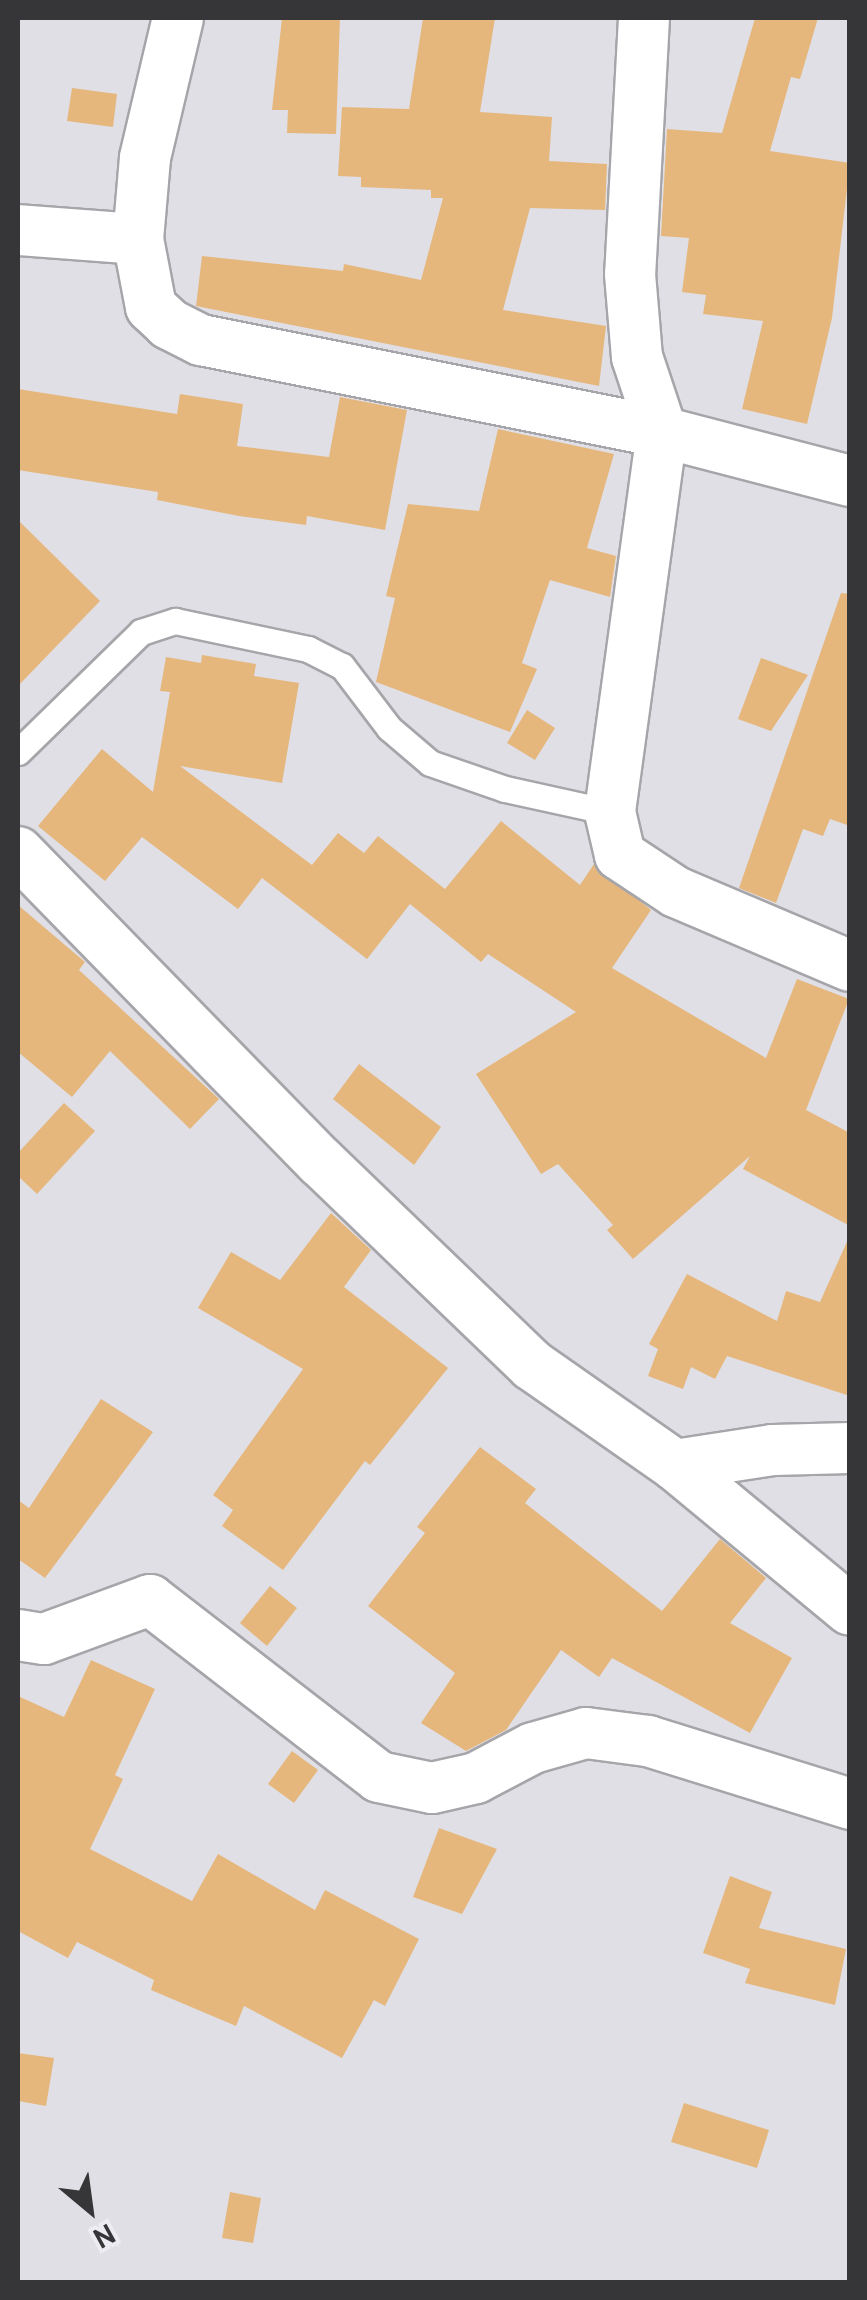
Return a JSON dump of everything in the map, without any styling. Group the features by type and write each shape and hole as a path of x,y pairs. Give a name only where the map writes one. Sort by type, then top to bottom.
{"street":[{"path":"178,18 145,158 138,240 151,307 202,340 662,432 850,481"},
{"path":"644,18 630,274 637,358 662,432 610,812 620,854 676,892 850,966"},
{"path":"18,230 138,240"},
{"path":"18,852 321,1162 532,1364 676,1465 850,1610"},
{"path":"676,1465 774,1450 850,1448"},
{"path":"18,1634 44,1640 150,1600 379,1778 432,1788 476,1778 533,1748 586,1733 648,1741 850,1804"}],"lane":[{"path":"18,752 140,632 175,620 308,649 342,666 389,728 430,763 505,789 610,812"}],"building":[{"path":"282,18 340,18 336,134 287,133 288,110 272,110"},
{"path":"423,18 495,18 480,112 552,117 549,161 607,164 605,210 530,208 503,310 606,326 599,386 196,306 202,256 343,271 344,264 421,280 443,198 431,198 431,190 361,187 361,177 338,176 342,107 409,109"},
{"path":"755,18 818,18 800,79 791,77 770,151 850,163 832,318 807,424 742,409 763,321 703,314 706,295 682,292 689,238 661,236 667,129 722,133"},
{"path":"72,88 117,94 113,127 67,121"},
{"path":"18,389 177,414 180,394 243,404 237,446 329,457 340,397 407,410 385,530 307,516 306,525 239,516 157,500 158,492 18,470"},
{"path":"498,429 614,454 587,548 616,556 610,597 550,580 522,663 537,669 510,732 376,682 395,598 386,596 408,504 479,511"},
{"path":"18,520 100,601 18,686"},
{"path":"841,593 850,594 850,826 830,819 823,836 803,829 776,903 739,888"},
{"path":"202,655 256,664 254,676 299,683 282,783 180,766 312,865 338,833 364,853 378,836 445,889 501,821 580,885 594,864 651,910 612,968 766,1058 797,979 849,999 806,1110 850,1133 850,1226 743,1169 750,1156 633,1259 607,1230 613,1225 558,1164 541,1174 476,1074 576,1012 488,954 481,962 410,904 367,959 262,878 238,909 142,837 105,881 38,826 102,749 153,792 170,692 160,691 166,657 201,663"},
{"path":"761,658 808,675 771,731 738,719"},
{"path":"527,710 555,728 535,760 507,743"},
{"path":"18,905 85,962 79,970 219,1099 190,1129 110,1051 72,1097 18,1052"},
{"path":"359,1064 441,1127 414,1165 333,1099"},
{"path":"64,1103 95,1131 37,1194 18,1176 18,1153"},
{"path":"331,1213 371,1250 344,1287 448,1368 370,1465 365,1461 283,1570 222,1526 233,1510 213,1495 303,1369 198,1308 231,1252 280,1280"},
{"path":"850,1235 850,1396 727,1356 715,1379 691,1367 683,1389 648,1376 658,1349 649,1344 687,1274 777,1321 786,1291 820,1302"},
{"path":"101,1399 153,1432 45,1578 18,1559 18,1500 29,1508"},
{"path":"480,1447 536,1489 525,1503 662,1611 720,1539 766,1578 730,1623 792,1658 750,1733 612,1658 599,1677 561,1650 506,1730 466,1751 421,1723 455,1673 368,1606 425,1533 417,1527"},
{"path":"270,1586 297,1608 267,1646 240,1623"},
{"path":"91,1660 155,1689 115,1775 123,1779 90,1849 192,1901 218,1854 315,1910 325,1890 419,1939 385,2006 374,2000 342,2058 244,2006 236,2026 151,1990 154,1980 77,1942 68,1958 18,1931 18,1696 64,1717"},
{"path":"292,1751 318,1770 294,1803 268,1784"},
{"path":"439,1828 497,1849 462,1914 413,1897"},
{"path":"730,1876 772,1892 759,1928 846,1949 835,2005 745,1983 750,1969 703,1953"},
{"path":"18,2053 54,2058 46,2106 18,2101"},
{"path":"684,2103 769,2130 757,2168 671,2142"},
{"path":"230,2192 261,2198 253,2243 222,2238"}]}
